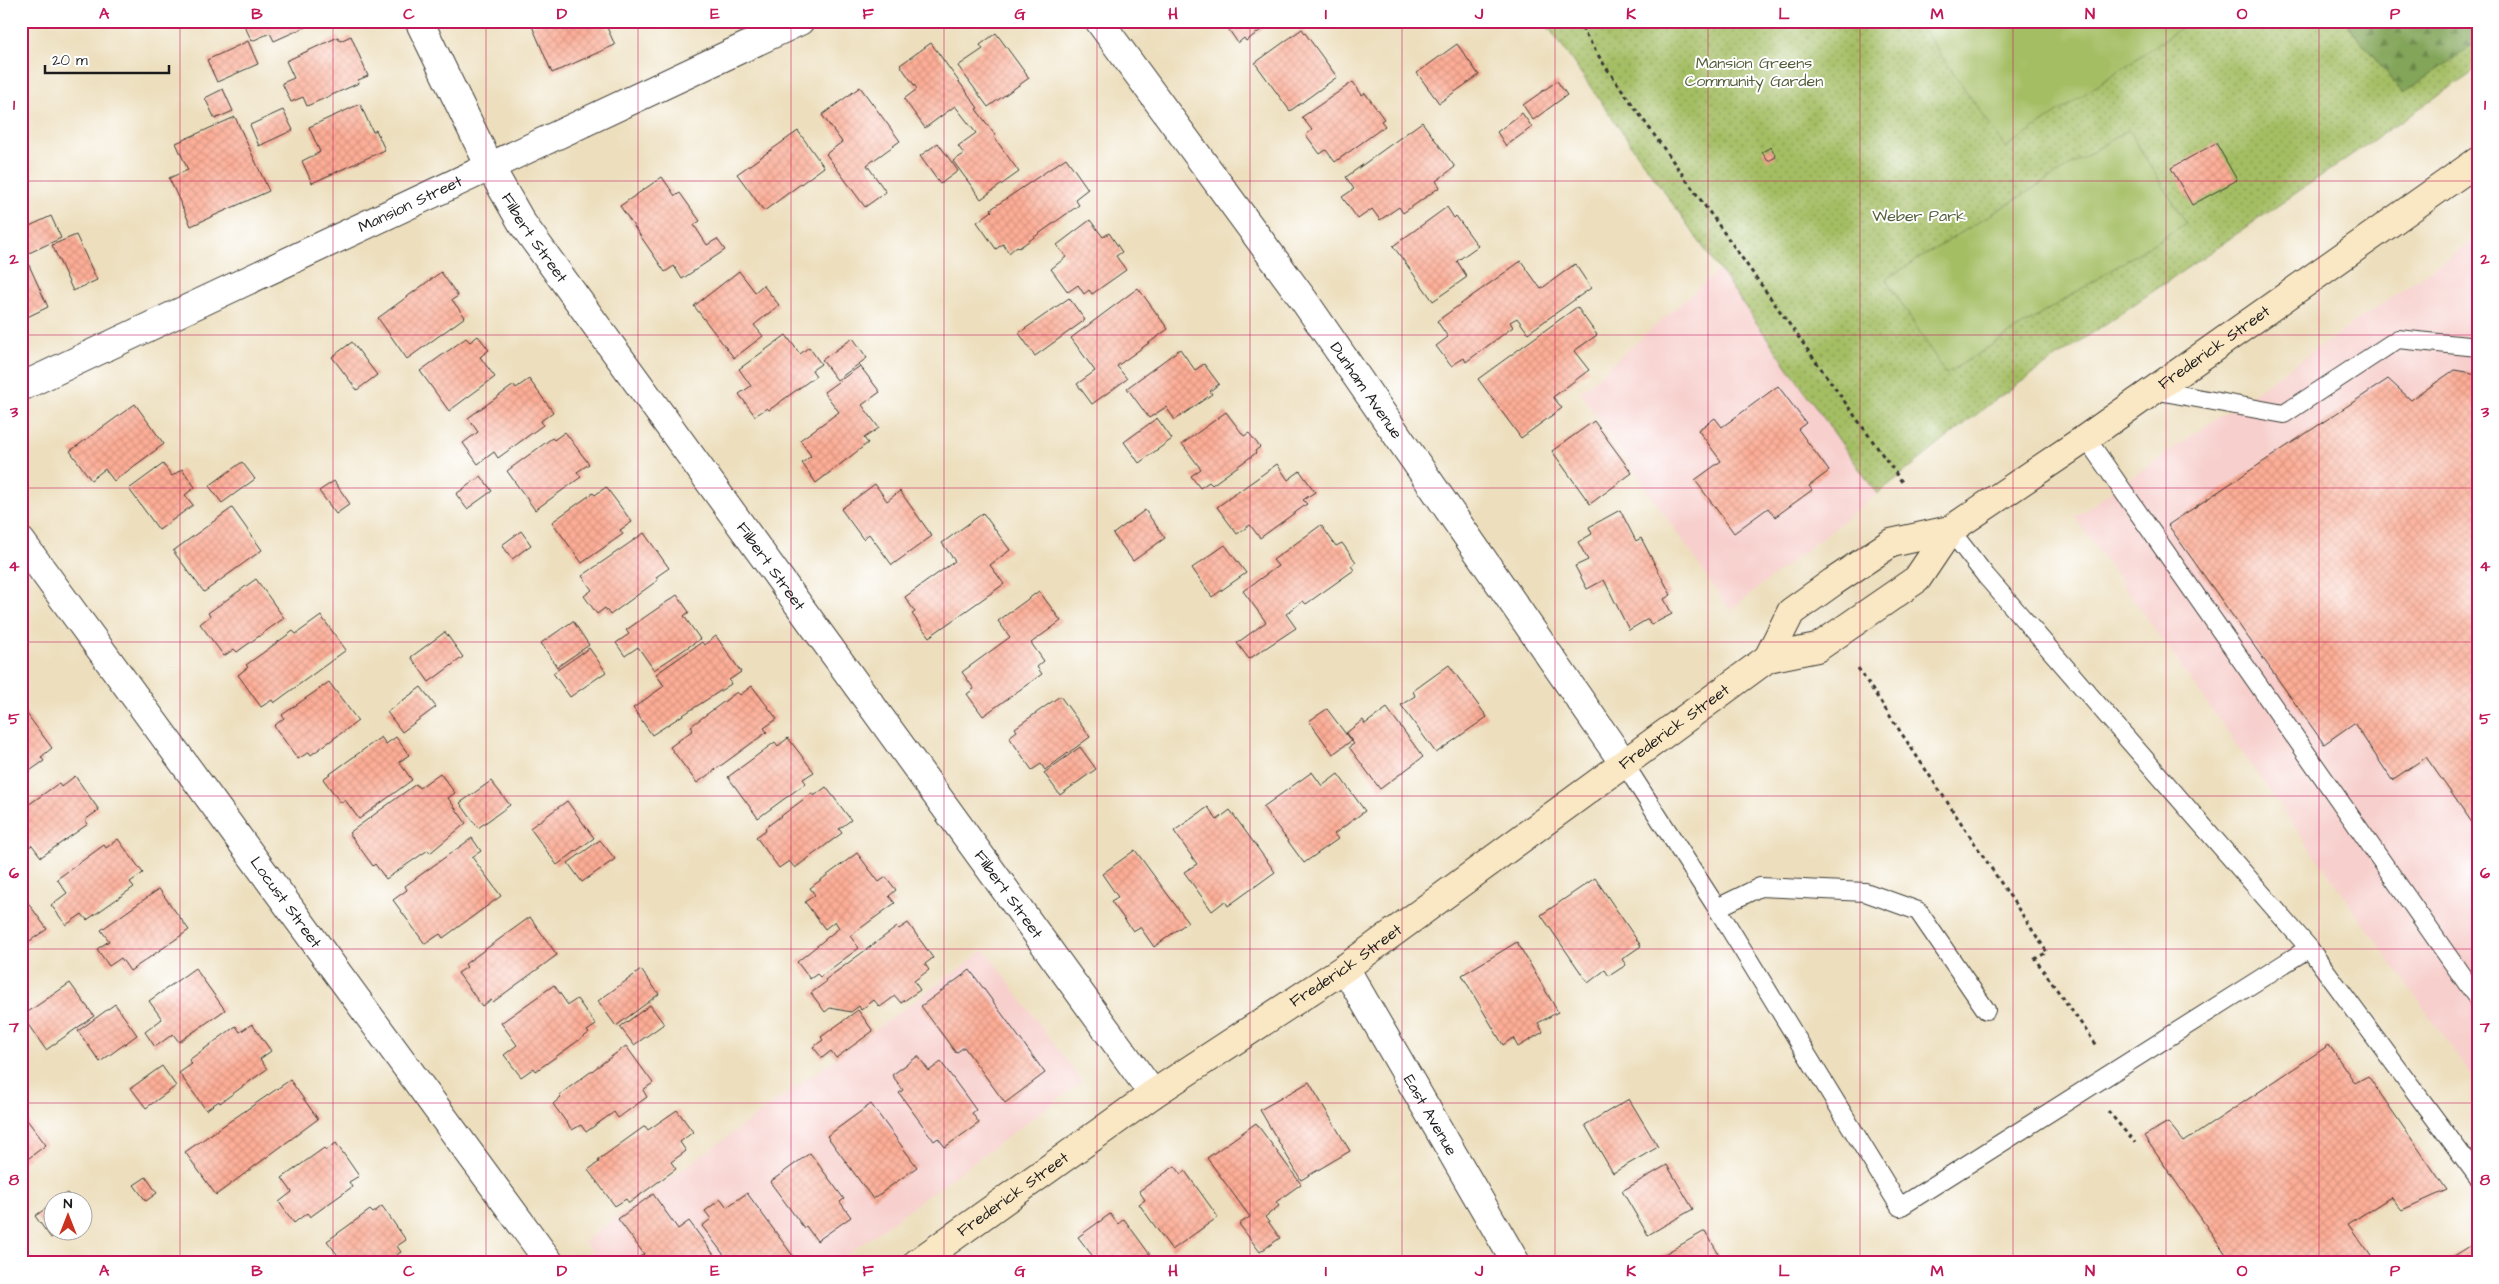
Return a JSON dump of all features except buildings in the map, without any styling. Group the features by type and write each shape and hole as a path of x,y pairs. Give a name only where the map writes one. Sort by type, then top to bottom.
{"main road":[{"name":"Frederick Street","path":"1768,658 1791,612 1826,587 1891,543 1950,530 2086,438 2478,162"},
{"name":"Frederick Street","path":"917,1263 1153,1094 1345,968 1625,765 1768,658 1817,648 1917,579 1950,530"}],"street":[{"name":"Filbert Street","path":"419,21 490,168 522,223 1153,1094"},
{"name":"Mansion Street","path":"21,387 800,21"},
{"name":"Dunham Avenue","path":"1099,21 1303,299 1625,765"},
{"name":"Locust Street","path":"21,541 550,1263"},
{"name":"East Avenue","path":"1345,968 1516,1263"}],"lane":[{"path":"2154,390 2284,414 2398,339 2478,347"},
{"path":"2086,438 2478,999"},
{"path":"1950,530 1986,576 2309,948 2478,1177"},
{"path":"1625,765 1717,908 1900,1207 2309,948"},
{"path":"1717,908 1760,887 1770,887 1865,892 1918,911 1986,1010"}],"path":[{"path":"1577,21 1605,66 1902,482"},
{"path":"1858,668 2047,952 2035,959 2100,1049 2105,1108 2135,1143"}],"shaded area":[{"path":"2478,237 2478,1085 2075,517"},
{"path":"1719,270 1877,494 1730,610 1580,392"},
{"path":"985,950 1082,1082 836,1263 600,1263 584,1241"}],"green space":[{"name":"Weber Park","path":"1544,21 2478,21 2478,68 1992,402 1877,494"},
{"path":"1917,21 2191,21 2006,148"},
{"path":"2345,21 2478,21 2478,42 2403,93"},
{"path":"2128,130 2186,223 1946,374 1886,279"}],"park label":[{"name":"Mansion Greens Community Garden","path":"1754,72"}]}
